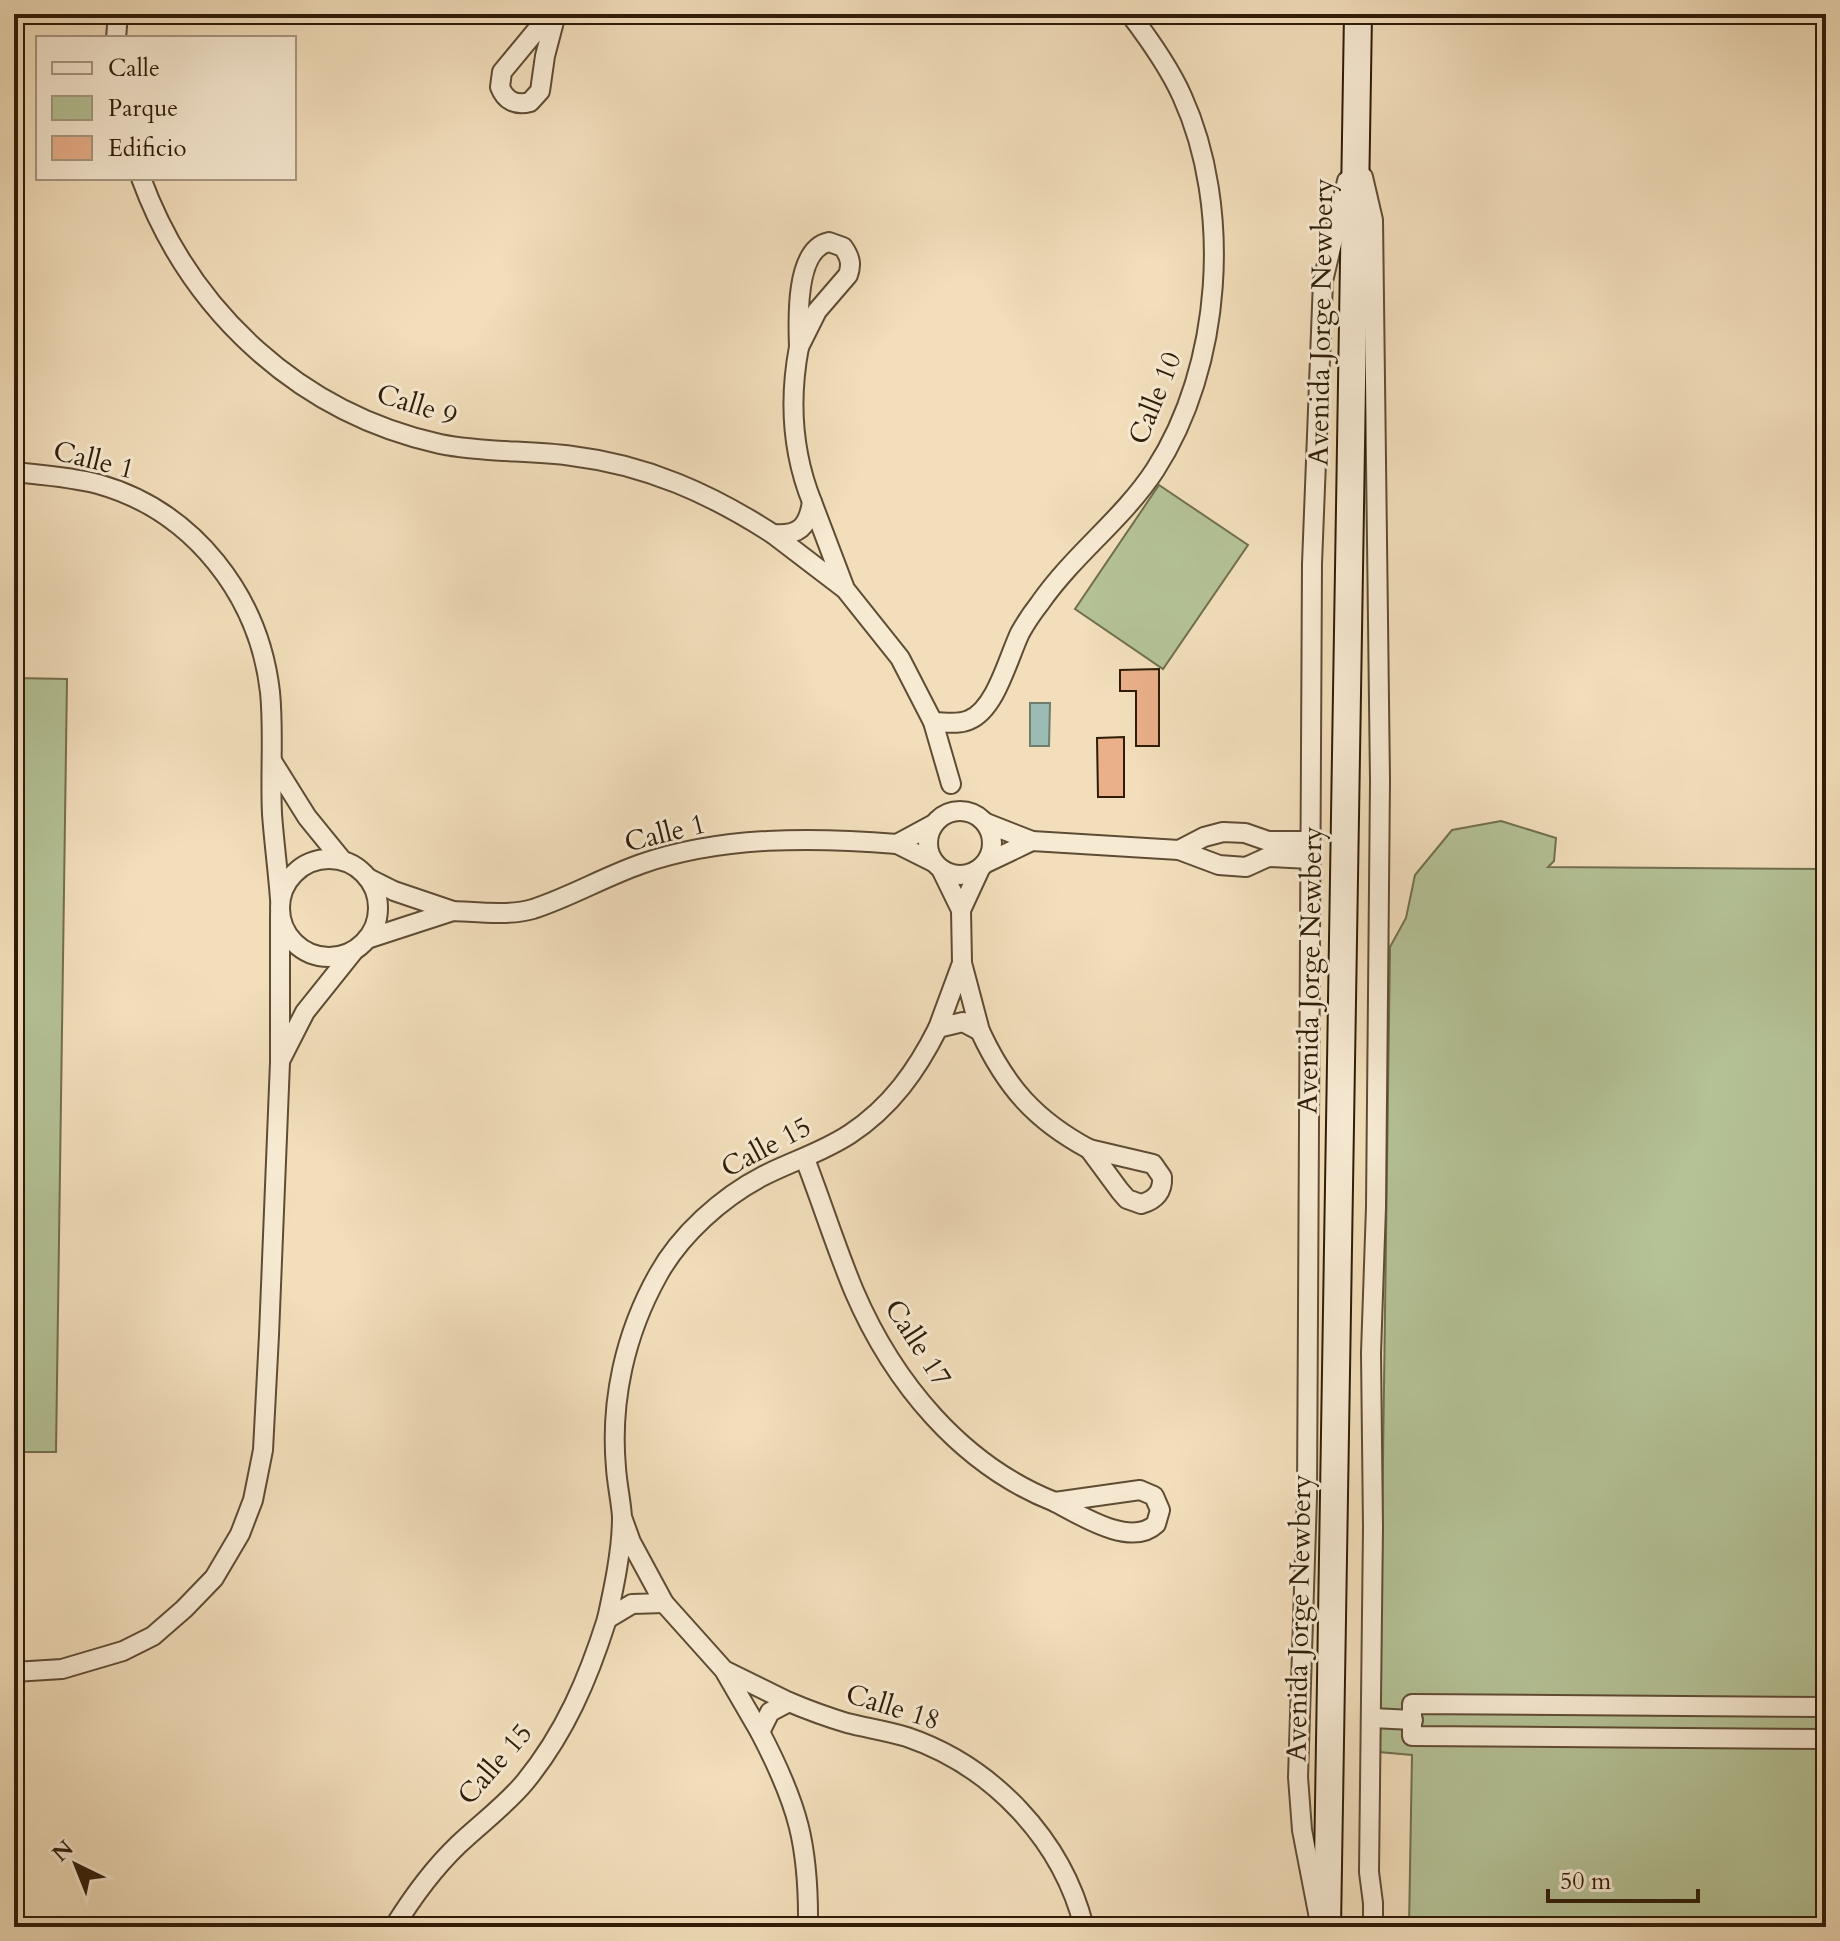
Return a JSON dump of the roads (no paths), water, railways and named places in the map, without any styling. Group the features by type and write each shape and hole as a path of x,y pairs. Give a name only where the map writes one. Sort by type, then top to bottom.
{"main road":[{"name":"Avenida Jorge Newbery","path":"1324,1927 1358,14"}],"street":[{"path":"116,36 118,14"},
{"name":"Calle 10","path":"933,722 959,723 970,720 988,704 1021,631 1055,582 1121,513 1155,470 1191,393 1204,349 1213,271 1212,225 1203,159 1182,96 1130,14"},
{"path":"1324,1927 1302,1830 1298,1777 1307,1496 1312,564 1323,281 1356,143"},
{"path":"1356,143 1373,220 1380,766 1376,1207 1371,1353 1372,1718 1369,1872 1373,1927"},
{"name":"Calle 9","path":"142,180 167,237 201,292 219,313 281,371 342,409 391,430 442,444 499,452 571,455 648,471 715,498 773,534 845,589"},
{"path":"799,347 817,311 848,275 848,253 836,244 821,244 810,254 798,310 799,347 792,391 803,481 845,589 900,658 933,722 951,784 983,820 992,838 992,847 961,910"},
{"name":"Calle 1","path":"14,472 73,479 120,491 166,515 207,551 241,597 256,631 270,693 272,816 280,907 280,1062 263,1450 253,1500 240,1534 214,1578 153,1636 123,1651 62,1669 14,1672"},
{"path":"773,534 787,535 797,531 806,523 812,502"},
{"path":"271,759 307,817 342,860"},
{"path":"951,784 928,840 931,856 961,910 962,963 980,1031 995,1061 1023,1101 1058,1131 1089,1149"},
{"path":"897,844 956,811 972,813 1032,841 1179,850 1219,865 1246,867 1268,849"},
{"path":"1179,850 1204,837 1223,832 1245,833 1268,849 1309,850"},
{"name":"Calle 1","path":"453,911 531,910 641,864 690,851 814,840 897,844"},
{"path":"897,844 948,873 965,875 1032,841"},
{"path":"326,859 342,860 394,891 453,911 361,944 340,956 324,957 308,953 290,937 280,907 286,884 303,867 326,859"},
{"path":"280,1062 305,1012 375,924 378,908 376,893 368,878"},
{"name":"Calle 15","path":"394,1927 430,1874 510,1798 549,1749 563,1728 592,1666 613,1592 622,1517 615,1468 616,1396 629,1341 659,1272 694,1228 718,1206 763,1175 805,1159 853,1132 892,1099 922,1061 962,963"},
{"path":"938,1028 963,1022 980,1031"},
{"name":"Calle 17","path":"805,1159 854,1291 886,1353 927,1410 972,1454 1020,1486 1091,1521 1128,1532 1144,1533 1159,1517 1158,1503 1148,1492 1140,1490 1055,1502"},
{"path":"622,1517 631,1542 664,1603 724,1670 782,1774 802,1834 808,1927"},
{"path":"607,1619 632,1604 664,1603"},
{"name":"Calle 18","path":"724,1670 789,1702 843,1722 910,1738 949,1755 986,1780 1018,1808 1057,1860 1075,1898 1084,1927"},
{"path":"760,1732 770,1712 789,1702"},
{"path":"1826,1707 1412,1704 1412,1736 1826,1739"},
{"path":"1372,1718 1413,1720"}],"water":[{"path":"1030,703 1050,703 1049,746 1030,746"}]}
